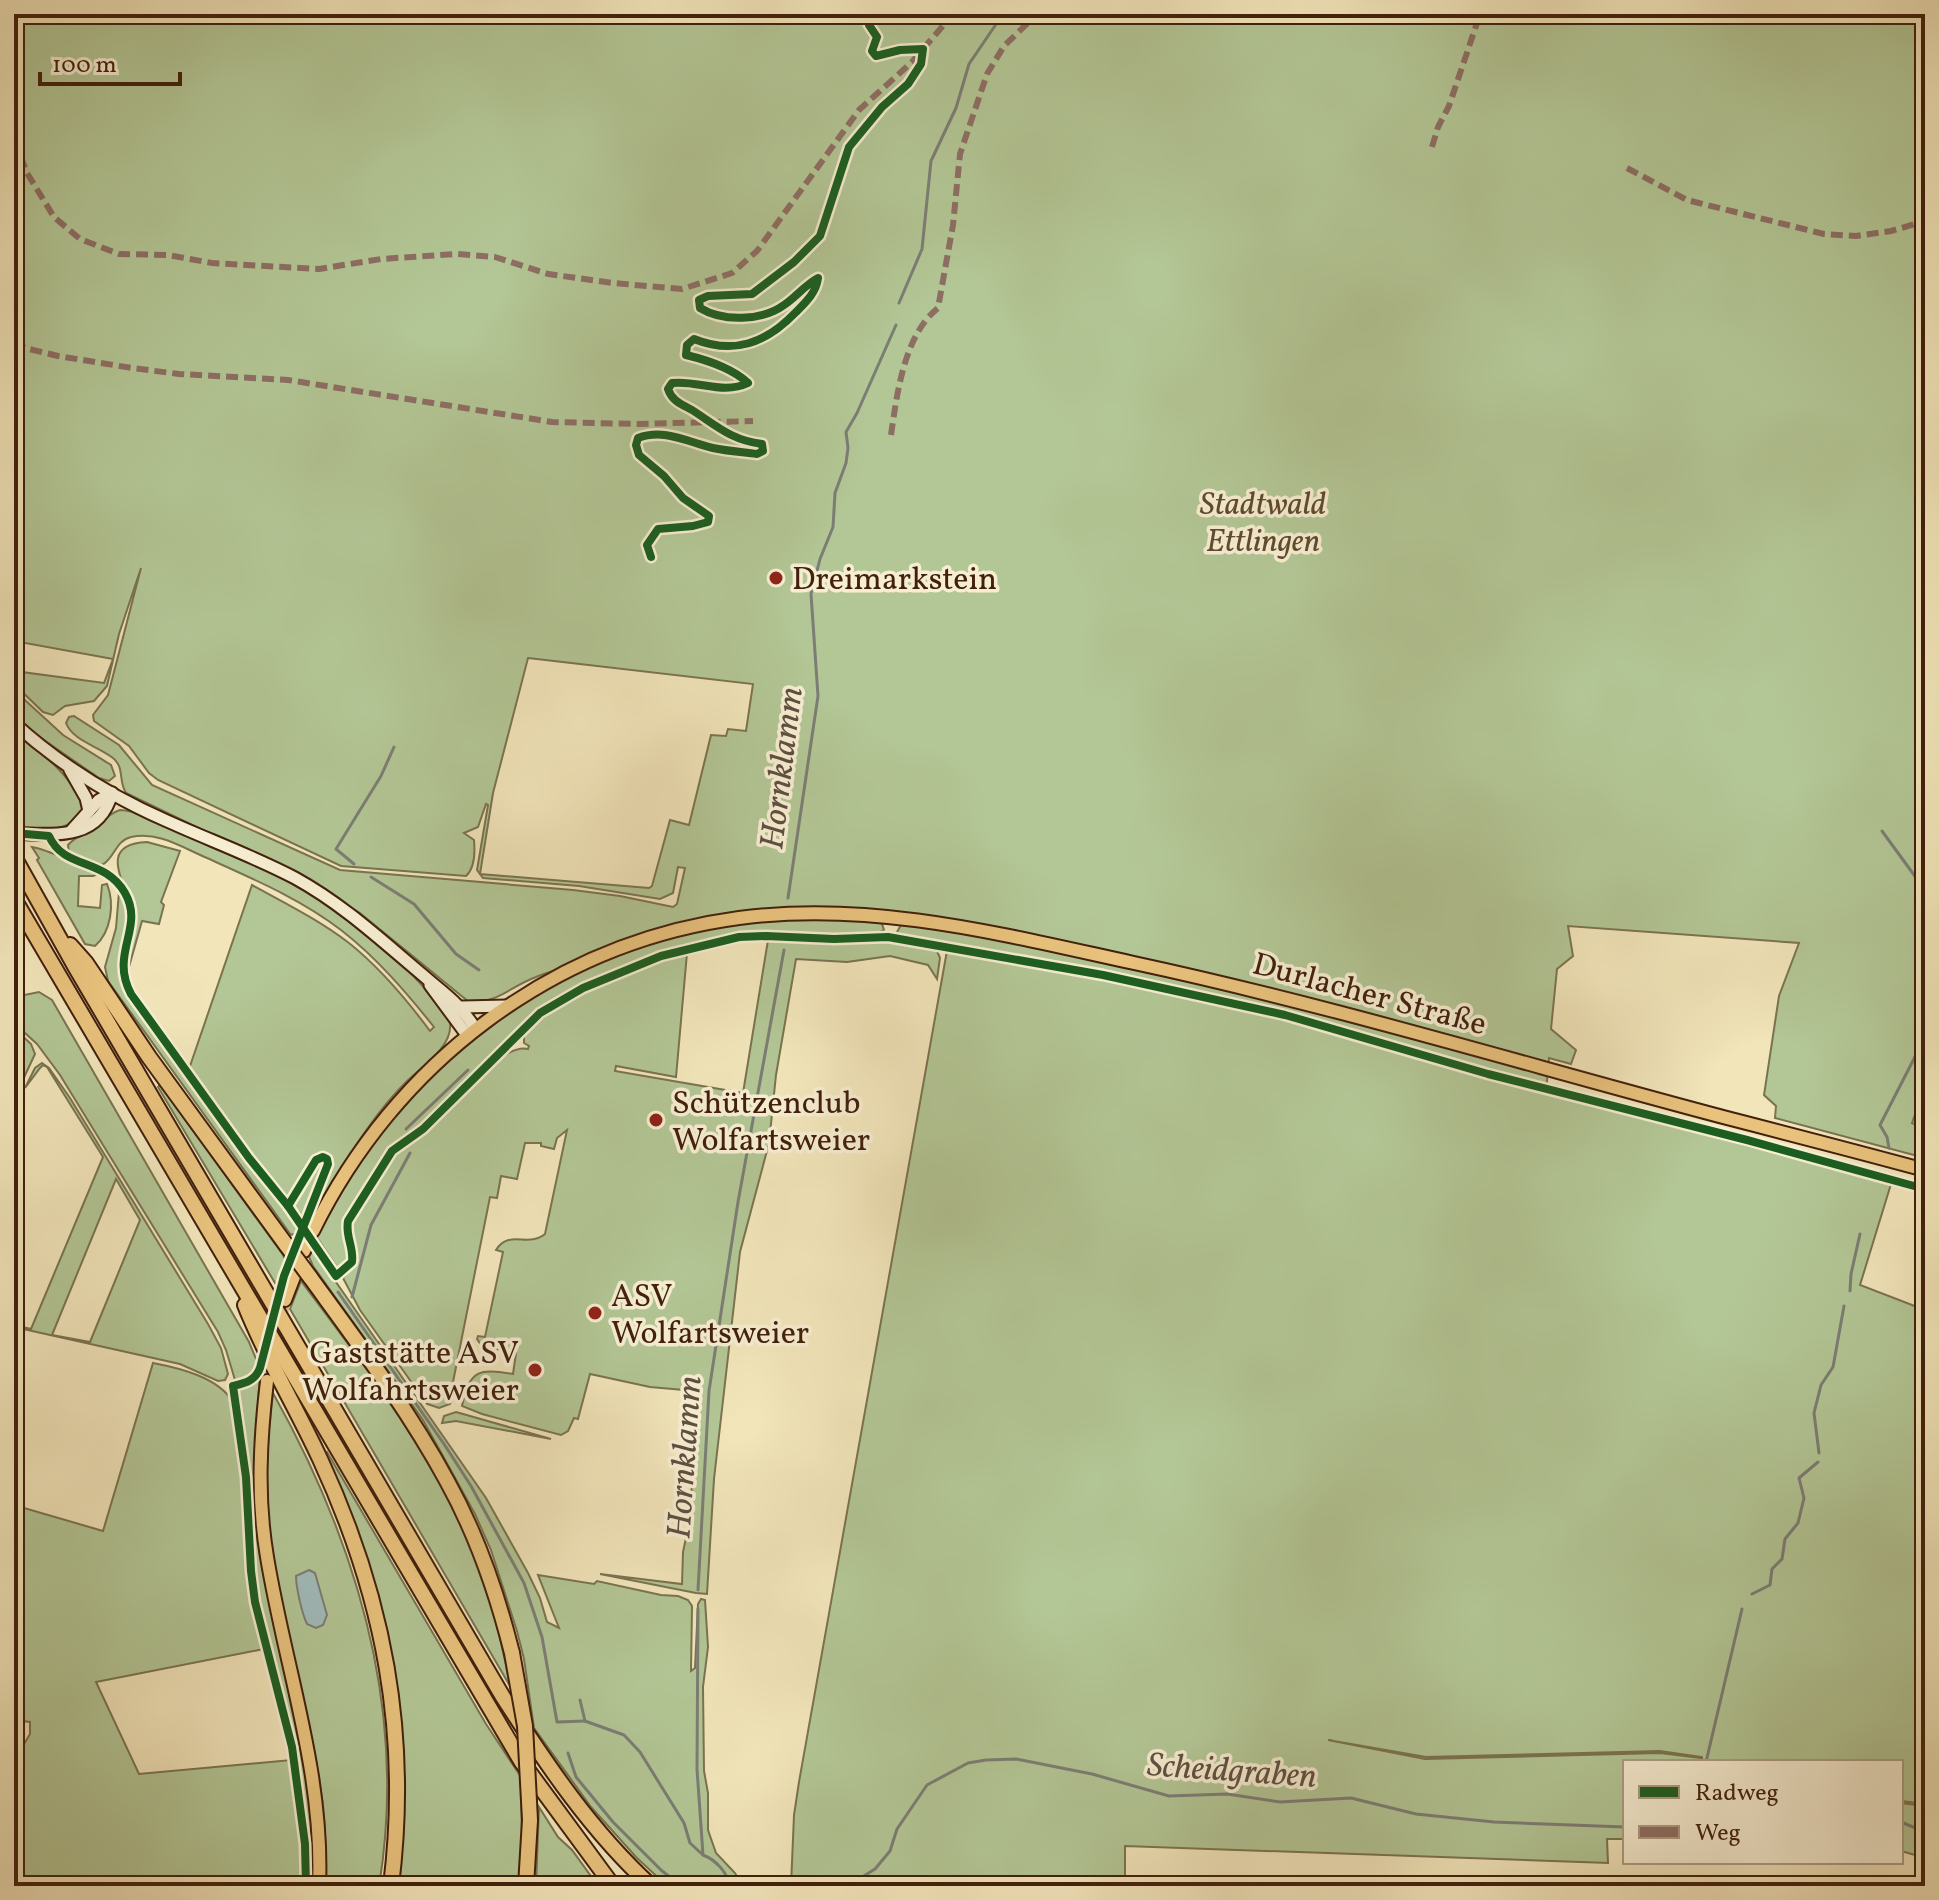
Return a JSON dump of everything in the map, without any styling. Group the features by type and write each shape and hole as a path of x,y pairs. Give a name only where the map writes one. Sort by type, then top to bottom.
{"highway":[{"path":"14,857 503,1697 551,1772 589,1820 651,1886"},
{"path":"14,899 521,1761 613,1886"},
{"path":"56,928 86,963 149,1057 287,1246 302,1276 399,1401 448,1482 491,1580 512,1653 525,1726 530,1820 526,1886"},
{"path":"231,1271 256,1334 305,1426 339,1501 372,1596 390,1677 397,1744 397,1824 391,1886"}],"main road":[{"path":"14,723 68,766 112,793 320,892 358,918 462,1007 471,1032"},
{"path":"68,766 86,798 89,811"},
{"path":"71,831 99,800 112,793"},
{"path":"14,833 49,836 82,829 94,823 108,806 112,793"},
{"name":"Durlacher Straße","path":"308,1241 340,1181 379,1124 427,1070 507,1006 565,972 641,941 720,920 793,912 858,913 948,926 1244,986 1925,1170"},
{"path":"426,978 471,1032"},
{"path":"462,1007 507,1006"},
{"path":"285,1300 302,1276"},
{"path":"267,1381 261,1447 262,1514 272,1588 313,1777 318,1821 319,1886"}],"green space":[{"name":"Stadtwald Ettlingen","path":"14,14 1925,14 1925,1087 1912,1123 1925,1130 1925,1158 1775,1118 1776,1106 1764,1095 1779,996 1799,943 1568,926 1573,956 1557,969 1551,1029 1576,1050 1571,1064 1549,1058 1546,1092 1891,1184 1860,1285 1925,1310 1925,1804 1903,1801 1903,1760 1702,1760 1702,1757 1660,1751 1426,1757 1328,1740 1425,1759 1660,1753 1701,1760 1623,1760 1623,1839 1607,1839 1608,1863 1125,1846 1125,1883 1206,1886 791,1886 794,1815 799,1782 948,945 901,936 897,932 902,923 950,931 952,921 910,914 826,908 743,912 661,929 620,942 496,997 469,1002 360,913 307,880 126,793 117,762 74,734 66,723 69,717 74,716 119,745 152,785 340,870 573,890 673,907 677,904 685,868 678,867 673,893 660,899 579,886 483,878 480,874 477,870 486,804 478,827 464,833 474,840 473,864 466,876 341,866 158,780 129,746 94,721 93,715 108,695 141,568 119,634 107,686 94,701 65,706 53,715 43,712 14,684 14,671 104,683 113,659 14,641","holes":["528,658 753,684 746,731 728,729 726,736 711,735 689,825 670,820 649,888 480,874 493,793"]},
{"path":"14,690 63,735 111,765 115,776 109,781 99,778 25,727 14,716"},
{"path":"14,730 55,765 73,787 83,809 72,822 57,828 22,828 14,815"},
{"path":"120,810 144,816 260,867 332,908 397,959 425,989 450,1023 447,1040 373,1121 325,1196 320,1195 309,1221 314,1200 330,1164 328,1158 321,1155 314,1159 291,1201 247,1149 189,1069 252,885 314,919 349,943 392,984 430,1031 434,1027 390,976 354,941 310,909 259,882 180,845 151,836 126,839 102,865 69,852 71,842"},
{"path":"147,842 180,851 161,902 164,905 159,924 142,921 127,974 135,923 118,861 121,852 130,845"},
{"path":"32,847 98,874 79,876 78,906 100,908 102,885 107,884 111,900 110,917 105,933 95,946 85,944"},
{"path":"119,892 128,912 120,960 122,984 219,1122 281,1202 300,1232 297,1240 108,981 105,967 116,928"},
{"path":"798,917 881,921 884,930 878,933 795,936 763,933 720,940 644,960 576,989 549,1005 532,1016 508,1044 459,1088 418,1131 402,1139 388,1152 346,1218 344,1239 351,1257 344,1268 338,1269 316,1236 345,1182 374,1140 406,1102 442,1066 482,1033 568,978 614,957 694,931"},
{"path":"768,940 896,942 937,951 940,958 937,979 928,965 890,956 847,962 796,959 776,1075 769,1143 740,1252 714,1479 707,1594 696,1593 600,1574 682,1584 683,1552 690,1519 695,1425 688,1394 684,1390 650,1387 590,1374 578,1419 574,1418 568,1431 561,1435 462,1406 469,1384 478,1374 513,1374 516,1353 482,1346 477,1339 478,1336 485,1337 503,1252 496,1250 513,1239 539,1238 545,1234 567,1130 557,1138 554,1149 541,1146 541,1143 525,1143 517,1179 501,1176 497,1198 490,1197 453,1382 458,1385 450,1404 439,1408 427,1404 360,1310 343,1278 356,1262 349,1230 352,1218 389,1158 398,1148 421,1135 487,1068 516,1050 528,1049 524,1034 536,1020 554,1006 598,983 687,953 676,1077 616,1066 615,1071 743,1093"},
{"path":"39,992 52,1000 249,1342 259,1366 252,1377 238,1383 235,1380 218,1332 60,1075 37,1044 14,1023 14,997"},
{"path":"14,1028 31,1044 35,1054 14,1099"},
{"path":"42,1063 49,1068 70,1098 208,1324 221,1348 228,1374 225,1380 218,1381 180,1364 14,1327 31,1329 103,1157 47,1067 43,1065 25,1088 35,1068","holes":["116,1179 140,1220 90,1342 52,1335"]},
{"path":"160,1085 283,1255 287,1263 278,1288 158,1087"},
{"path":"320,1160 324,1160 325,1165 306,1220 295,1208 295,1202"},
{"path":"313,1249 486,1498 528,1573 547,1622 559,1628 538,1575 594,1584 597,1581 678,1596 688,1600 692,1606 691,1671 695,1668 698,1604 701,1599 705,1600 708,1647 703,1687 704,1771 708,1793 708,1830 716,1853 743,1886 667,1886 591,1807 534,1728 517,1631 491,1550 475,1514 423,1420 313,1266 309,1257"},
{"path":"301,1281 395,1409 457,1514 485,1587 510,1686 290,1309"},
{"path":"153,1363 208,1380 233,1402 243,1472 249,1576 264,1649 96,1682 139,1774 291,1760 299,1803 303,1886 14,1886 14,1761 30,1734 30,1722 14,1720 14,1505 103,1531"},
{"path":"260,1374 254,1460 255,1506 261,1553 302,1743 313,1817 314,1886 308,1886 301,1786 291,1730 264,1630 253,1575 248,1472 237,1390"},
{"path":"273,1393 330,1510 352,1570 369,1631 381,1693 387,1757 386,1821 379,1886 326,1886 325,1827 318,1772 268,1526 266,1476"},
{"path":"456,1412 551,1439 456,1421 442,1423 444,1416"},
{"path":"327,1452 486,1724 521,1777 522,1843 518,1886 398,1886 403,1827 403,1770 393,1665 367,1562 325,1454"},
{"path":"1903,1803 1925,1806 1925,1858 1903,1852"},
{"path":"539,1807 558,1837 572,1850 598,1886 536,1886"}],"water":[{"path":"309,1570 315,1573 327,1615 323,1625 316,1628 305,1620 296,1581 296,1576"}],"waterway":[{"name":"Hornklamm","path":"899,303 922,249 931,161 956,108 969,64 1003,14"},
{"name":"Hornklamm","path":"788,898 818,696 811,594 833,527 835,493 846,463 846,432 896,325"},
{"path":"354,864 336,849 381,776 394,747"},
{"path":"1882,831 1925,890"},
{"path":"371,877 414,904 456,954 479,970"},
{"path":"1889,1148 1880,1125 1920,1047 1923,1015 1917,965 1925,929"},
{"name":"Hornklamm","path":"698,1590 709,1391 738,1202 784,950"},
{"path":"406,1129 468,1070"},
{"path":"352,1297 371,1225 410,1153"},
{"path":"1850,1291 1860,1234"},
{"path":"338,1292 471,1486 524,1583 542,1637 557,1722 585,1721"},
{"path":"1819,1453 1814,1413 1821,1385 1833,1367 1844,1306"},
{"path":"1752,1594 1770,1585 1772,1569 1782,1559 1785,1539 1798,1523 1804,1498 1799,1478 1818,1462"},
{"name":"Hornklamm","path":"698,1609 697,1769 703,1855 720,1867 730,1886"},
{"path":"1706,1760 1742,1609"},
{"path":"580,1700 585,1721 624,1735 640,1752 684,1823 690,1843 703,1855"},
{"path":"568,1753 576,1777 613,1822 681,1886"},
{"name":"Scheidgraben","path":"848,1886 875,1869 890,1851 897,1829 927,1785 968,1763 986,1760 1016,1759 1092,1774 1169,1796 1227,1794 1280,1802 1351,1798 1416,1814 1494,1822 1623,1827"},
{"name":"Scheidgraben","path":"1903,1823 1925,1832"}],"tunnel":[{"path":"267,1381 285,1300"}],"marked path":[{"path":"14,140 27,173 54,217 80,239 119,254 168,255 212,263 319,269 381,259 457,254 495,257 548,274 682,289 732,273 757,251 859,110 912,62 953,14"},
{"path":"891,435 910,349 917,333 938,308 953,225 960,154 987,74 1004,46 1037,14"},
{"path":"1432,147 1480,14"},
{"path":"1627,168 1687,200 1824,234 1856,236 1891,231 1925,221"},
{"path":"14,342 58,356 132,368 288,380 552,422 638,424 753,421"}],"cycle path":[{"path":"651,557 647,545 658,529 693,526 708,522 709,516 683,498 664,476 639,455 636,445 638,438 667,435 724,450 757,454 763,451 762,444 733,436 681,404 668,389 672,383 729,388 748,383 727,369 686,355 687,345 694,339 723,346 761,339 784,323 813,293 818,278 775,310 742,318 709,313 700,308 699,300 708,296 752,294 794,262 820,236 849,147 882,107 908,84 921,64 923,49 876,56 872,51 877,37 869,25 877,14"},
{"path":"14,833 49,836 64,854 106,874 125,893 131,918 124,966 131,994 336,1276 352,1262 348,1221 392,1151 423,1129 540,1013 583,988 661,956 739,937 888,937 1103,975 1285,1015 1488,1074 1925,1189"},
{"path":"288,1206 316,1160 327,1159 328,1164 284,1276 260,1368 252,1379 233,1386 246,1477 255,1602 292,1747 305,1844 306,1886"}],"place":[{"name":"Dreimarkstein","path":"776,578"},
{"name":"Schützenclub Wolfartsweier","path":"656,1120"},
{"name":"ASV Wolfartsweier","path":"595,1313"},
{"name":"Gaststätte ASV Wolfahrtsweier","path":"535,1370"}]}
